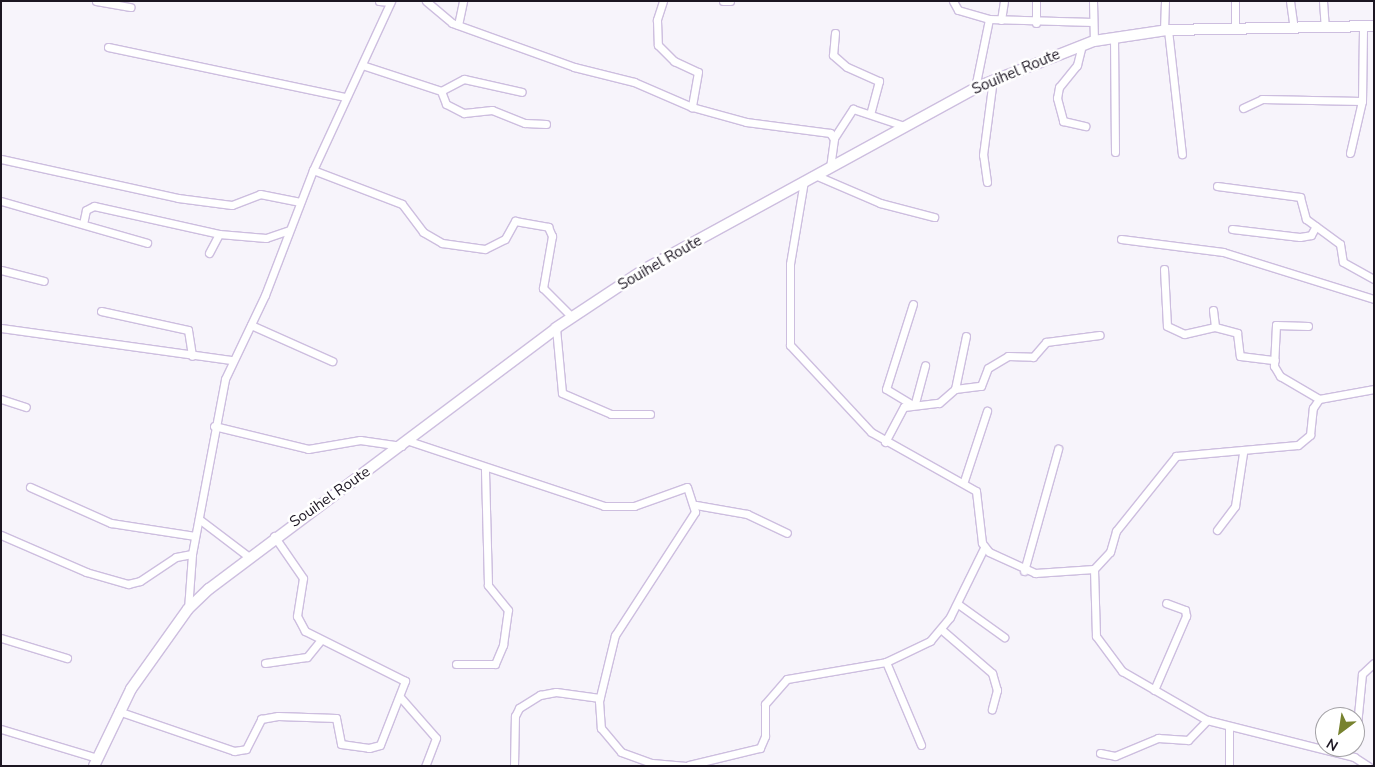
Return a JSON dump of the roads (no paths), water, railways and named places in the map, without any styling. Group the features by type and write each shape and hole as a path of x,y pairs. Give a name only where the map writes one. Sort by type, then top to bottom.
{"main road":[{"name":"Souihel Route","path":"96,762 118,711 188,608 274,536 405,443 556,328 645,269 804,180 975,88 993,79 1094,41 1114,36 1166,30 1371,26"}],"street":[{"path":"96,1 130,8"},
{"path":"188,608 192,554 214,426 233,360 250,325 313,170 390,2 379,1"},
{"path":"426,1 458,25 574,67 634,82 692,107 746,122 814,128 834,138"},
{"path":"458,25 463,1"},
{"path":"663,1 657,20 658,45 674,61 698,72 692,107"},
{"path":"723,1 730,1"},
{"path":"953,1 958,10 989,19 1036,23 1094,22"},
{"path":"1001,20 1004,1"},
{"path":"1036,1 1036,23"},
{"path":"1093,1 1094,41"},
{"path":"1165,1 1166,30 1182,154"},
{"path":"1234,1 1235,29"},
{"path":"1290,1 1294,28"},
{"path":"1322,1 1325,28"},
{"path":"975,88 989,19"},
{"path":"1350,153 1362,100 1371,26"},
{"path":"835,33 833,55 848,67 879,81 870,114"},
{"path":"1114,36 1115,152"},
{"path":"1082,46 1077,65 1059,87 1057,98 1063,121 1085,126"},
{"path":"108,47 346,97"},
{"path":"362,65 441,91 464,79 522,92"},
{"path":"987,182 983,155 993,79"},
{"path":"441,91 446,104 464,113 492,110 525,123 546,124"},
{"path":"1243,108 1262,99 1362,100"},
{"path":"830,167 834,138 851,109 904,126"},
{"path":"1,159 178,198 232,204 260,194 300,202"},
{"path":"313,170 402,204 422,232 442,243 485,249 505,239 515,221 548,227 552,236 542,283 572,317"},
{"path":"815,175 880,203 934,217"},
{"path":"696,504 615,635 600,698 601,728 621,752 652,763 689,765 760,748 765,736 765,704 787,679 886,662 942,630 958,604 984,548 980,497 964,480 885,442 790,345 790,264 804,180"},
{"path":"1217,186 1300,197 1306,219 1340,244 1347,265 1374,279"},
{"path":"1,201 147,243"},
{"path":"83,224 86,210 94,206 219,234 266,238 289,230"},
{"path":"1232,229 1300,237 1311,235 1316,226"},
{"path":"209,253 219,234"},
{"path":"1121,239 1223,252 1374,299"},
{"path":"1164,269 1167,326 1184,334 1214,327 1237,332 1240,356 1274,360"},
{"path":"1,270 44,281"},
{"path":"913,304 886,389 913,404"},
{"path":"1213,310 1214,327"},
{"path":"101,311 188,330 192,356"},
{"path":"250,325 332,361"},
{"path":"1308,326 1276,325 1274,360 1280,376 1319,399 1374,389"},
{"path":"1,328 192,356 233,360"},
{"path":"556,328 562,392 611,414 650,414"},
{"path":"885,442 900,411 913,404 939,402 955,389 980,386 986,370 1001,360 1030,358 1046,342 1100,335"},
{"path":"955,389 966,336"},
{"path":"913,404 925,365"},
{"path":"1,399 26,407"},
{"path":"1319,399 1306,441 1243,453 1171,460 1116,531 1110,552 1094,569 1096,636 1122,671 1207,720 1229,727 1354,756 1368,766"},
{"path":"964,480 986,411"},
{"path":"214,426 308,449 360,440 405,443 604,506 634,506 687,487 696,504"},
{"path":"1024,571 1058,449"},
{"path":"1217,530 1235,506 1243,453"},
{"path":"456,664 495,664 502,650 508,610 488,585 485,468"},
{"path":"30,487 111,523 195,536"},
{"path":"696,504 747,514 786,533"},
{"path":"198,519 249,557"},
{"path":"1,535 86,572 128,584 140,581 176,557 192,554"},
{"path":"118,711 238,752 246,749 263,718 336,718 340,744 369,748 383,742 401,698 403,679 320,641 298,621 303,578 274,536"},
{"path":"984,548 1024,571 1094,569"},
{"path":"1154,690 1186,616 1185,610 1166,603"},
{"path":"958,604 1004,637"},
{"path":"942,630 992,673 997,690 992,709"},
{"path":"1,638 67,658"},
{"path":"265,663 304,658 320,641"},
{"path":"886,662 921,745"},
{"path":"1359,707 1363,670 1374,663"},
{"path":"514,766 515,716 519,708 540,695 556,692 600,698"},
{"path":"401,698 436,738 425,766"},
{"path":"1100,752 1115,756 1158,738 1188,740 1207,720"},
{"path":"1229,727 1229,766"},
{"path":"1,729 96,762"}]}
